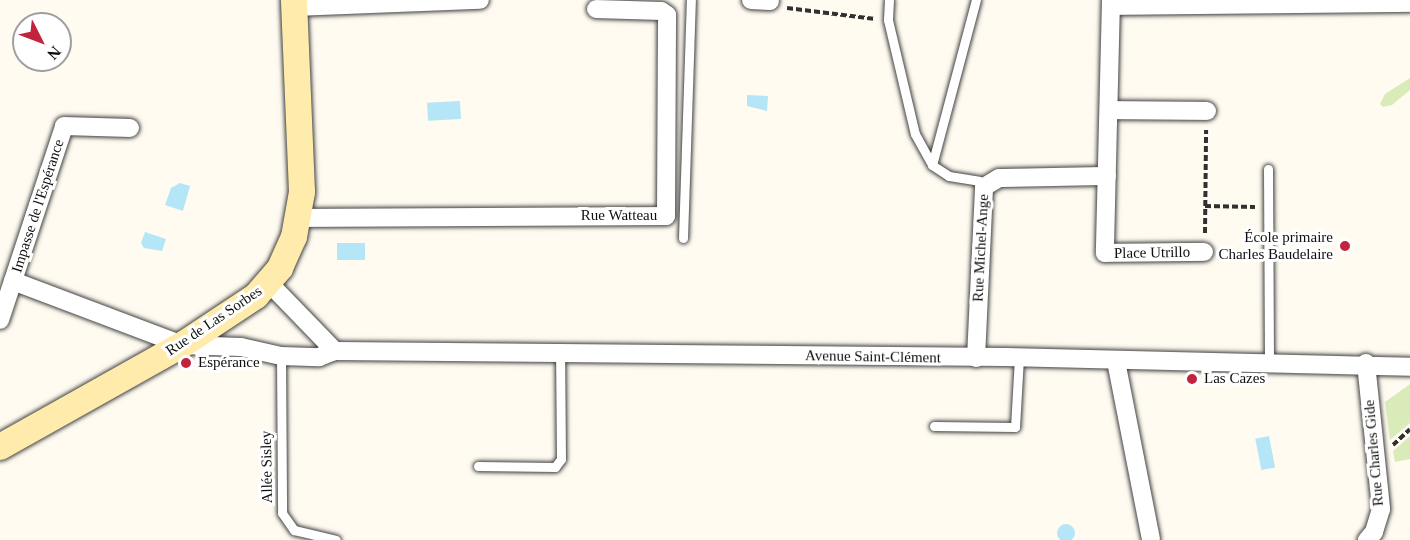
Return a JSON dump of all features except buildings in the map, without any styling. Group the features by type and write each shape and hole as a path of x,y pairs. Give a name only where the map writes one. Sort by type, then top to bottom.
{"street":[{"path":"294,3 480,0"},
{"path":"751,0 770,1"},
{"name":"Rue de Las Sorbes","path":"0,447 182,345 233,311 269,283 288,254 299,218 302,170 294,3"},
{"path":"1107,176 1111,3 1410,3"},
{"name":"Rue Watteau","path":"299,218 666,216 667,15 661,11 596,9"},
{"path":"1109,110 1206,111"},
{"name":"Impasse de l'Espérance","path":"13,281 64,126 130,128"},
{"name":"Rue Michel-Ange","path":"976,358 984,187 999,178 1107,176"},
{"name":"Place Utrillo","path":"1107,176 1105,253 1204,252"},
{"path":"0,320 13,281"},
{"name":"Avenue Saint-Clément","path":"13,281 182,345 241,347 280,356 319,357 335,351 560,353 1366,363 1410,367"},
{"path":"269,283 335,351"},
{"path":"233,311 230,328 241,347"},
{"path":"1116,361 1151,540"},
{"name":"Rue Charles Gide","path":"1366,363 1381,509 1374,532 1366,540"}],"lane":[{"path":"683,238 691,0"},
{"path":"889,0 888,20 915,134 932,165 950,176 979,181 984,187"},
{"path":"932,165 976,0"},
{"path":"1268,169 1269,362"},
{"path":"478,466 555,467 561,459 560,353"},
{"name":"Allée Sisley","path":"280,356 282,513 294,530 336,540"},
{"path":"934,426 1015,427 1019,358"}],"path":[{"path":"770,1 776,7 888,20"},
{"path":"1204,252 1206,111"},
{"path":"1205,206 1268,207"}],"green space":[{"path":"1410,78 1410,90 1392,105 1383,107 1380,104 1385,94"},
{"path":"1410,384 1410,423 1390,440 1385,402"},
{"path":"1410,436 1410,459 1395,462 1393,451"}],"water":[{"path":"747,95 768,96 767,111 747,106"},
{"path":"460,101 461,119 428,121 427,103"},
{"path":"180,183 190,186 183,211 165,205 171,188"},
{"path":"145,232 166,239 162,251 144,248 141,243"},
{"path":"337,243 365,243 365,260 337,260"},
{"path":"1269,436 1275,467 1261,470 1255,439"},
{"path":"1066,524 1072,527 1075,533 1072,539 1066,542 1060,539 1057,533 1060,527"}],"place":[{"name":"École primaire Charles Baudelaire","path":"1345,246"},
{"name":"Espérance","path":"186,363"},
{"name":"Las Cazes","path":"1192,379"}]}
